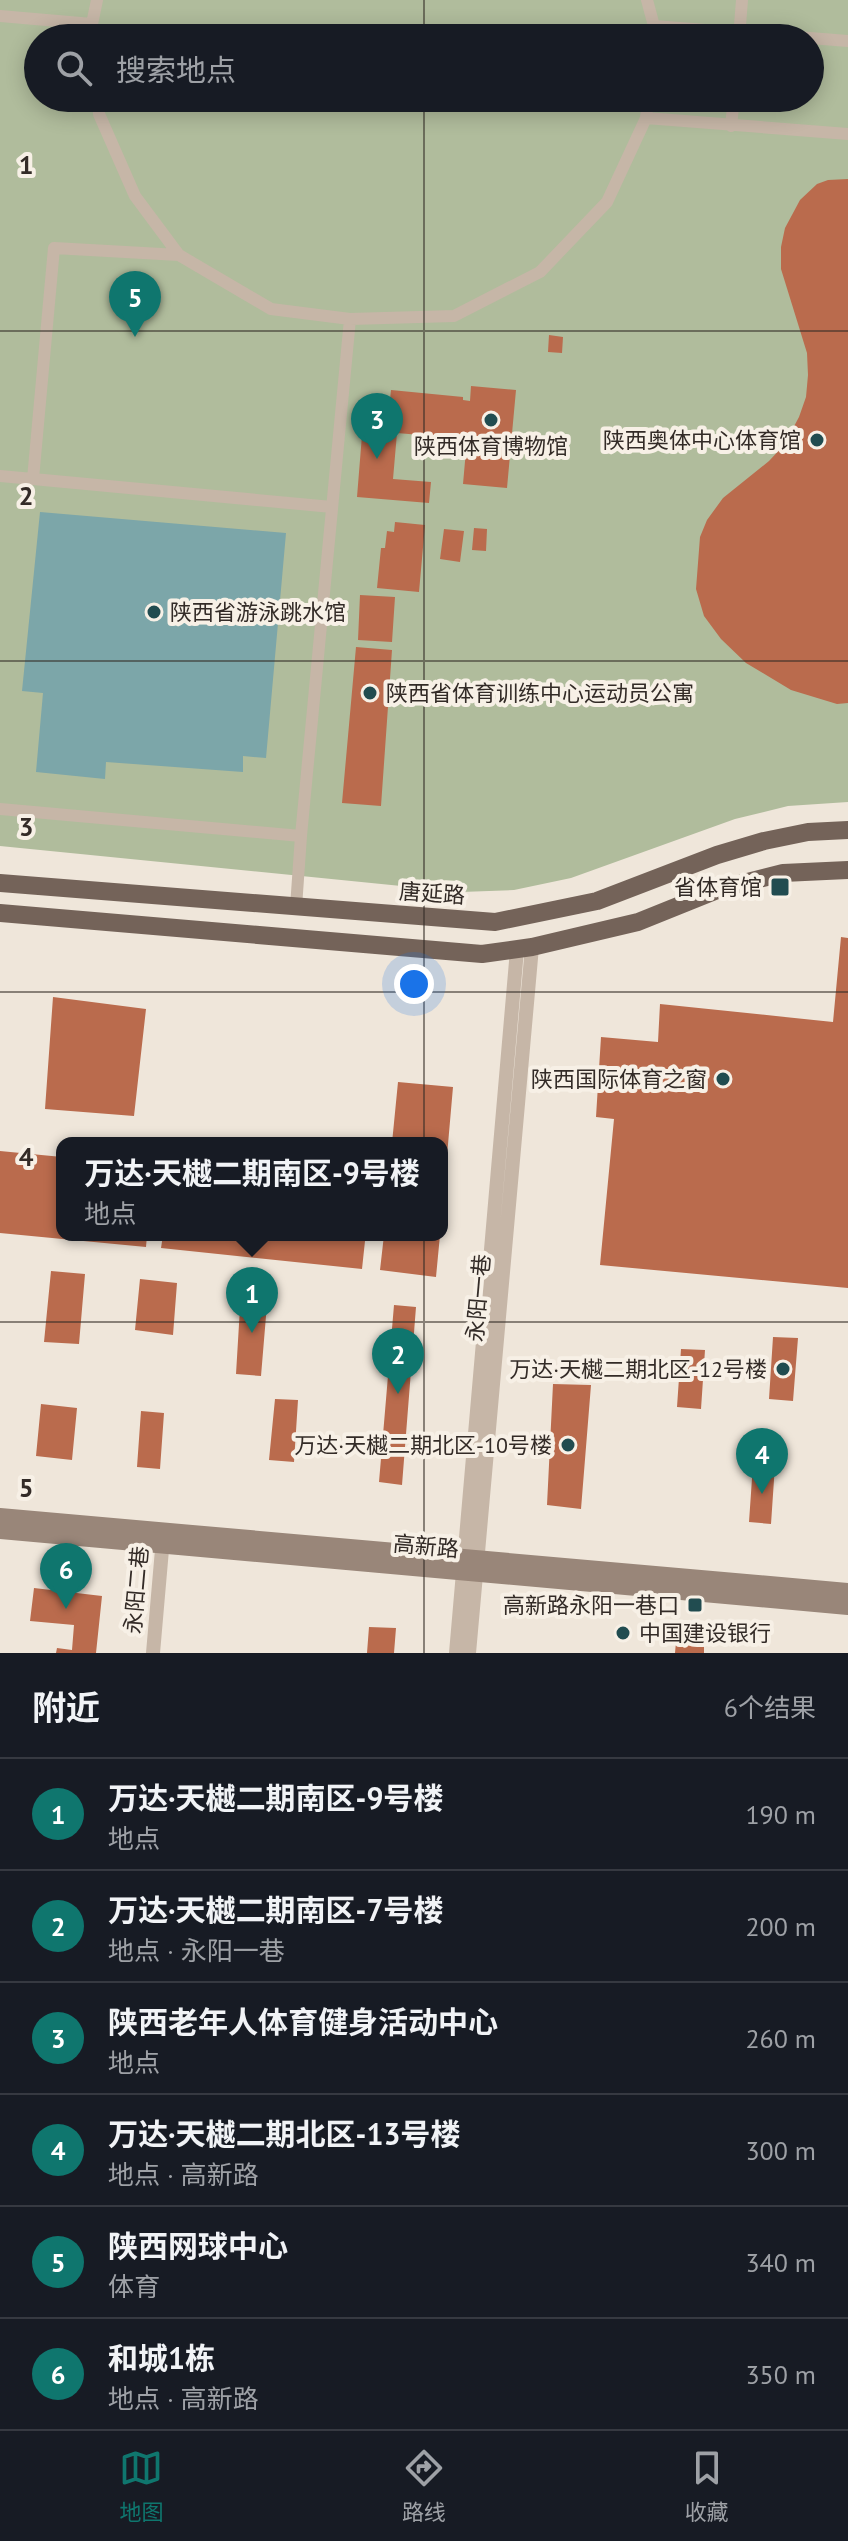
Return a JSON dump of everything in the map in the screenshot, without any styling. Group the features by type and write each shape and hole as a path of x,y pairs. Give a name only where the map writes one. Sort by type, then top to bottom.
{"main road":[{"name":"唐延路","path":"0,883 495,922 597,901 717,855 764,841 808,832 848,830"},
{"path":"0,913 482,954 524,949 638,922 720,889 783,873 848,870"},
{"name":"高新路","path":"0,1516 163,1537 470,1565 848,1607"},
{"name":"高新路","path":"0,1531 163,1537"},
{"name":"高新路","path":"470,1565 848,1591"}],"street":[{"path":"0,16 92,24 97,0"},
{"path":"647,0 652,24"},
{"path":"740,24 742,0"},
{"path":"824,39 848,41"},
{"path":"99,112 135,196 179,255 271,309 350,319 454,316 540,272 607,202 647,112"},
{"path":"731,126 732,112"},
{"path":"646,118 848,134"},
{"path":"33,479 54,248 179,255"},
{"path":"296,907 350,319"},
{"path":"0,476 332,507"},
{"path":"0,809 301,836"},
{"name":"永阳一巷","path":"456,1653 470,1565 524,949"},
{"name":"永阳二巷","path":"153,1653 163,1537"},
{"name":"永阳一巷","path":"469,1653 470,1565"}],"green space":[{"path":"0,0 848,0 848,802 788,806 735,819 571,878 514,890 461,892 0,846"}],"water":[{"name":"陕西省游泳跳水馆","path":"40,512 286,533 266,758 243,756 243,772 106,762 105,779 36,772 43,693 22,691"}],"building":[{"name":"陕西奥体中心体育馆","path":"848,179 848,703 837,704 791,690 746,663 721,639 704,616 696,589 700,537 707,520 723,498 784,445 806,397 807,353 781,269 785,228 800,200 817,184"},
{"path":"549,335 563,337 562,353 548,352"},
{"path":"471,386 516,390 507,488 463,484 467,439 397,433 393,479 431,482 429,503 357,497 365,398 390,400 391,390 463,397 463,400 470,401"},
{"path":"395,522 425,525 419,592 377,588 381,548 385,548 387,531 394,532"},
{"path":"474,528 487,529 486,551 472,550"},
{"path":"444,529 464,531 460,562 440,559"},
{"path":"360,595 395,597 392,642 358,640"},
{"name":"陕西省体育训练中心运动员公寓","path":"356,647 392,650 381,806 342,803"},
{"name":"陕西国际体育之窗","path":"841,937 848,938 848,1288 600,1265 614,1119 596,1117 601,1037 658,1042 660,1004 833,1022"},
{"path":"53,997 146,1009 134,1116 45,1109"},
{"path":"398,1082 453,1087 448,1144 448,1137 393,1137"},
{"path":"0,1151 56,1156 56,1238 0,1233"},
{"path":"83,1241 146,1241 146,1247"},
{"path":"162,1241 365,1241 362,1269 161,1248"},
{"path":"383,1241 439,1241 436,1277 380,1270"},
{"path":"51,1271 85,1274 79,1344 44,1342"},
{"path":"140,1279 177,1283 173,1335 135,1330"},
{"path":"241,1291 268,1292 261,1376 236,1374"},
{"path":"394,1305 416,1307 402,1485 379,1482"},
{"name":"万达·天樾二期北区-12号楼","path":"773,1337 798,1338 793,1401 769,1399"},
{"path":"681,1349 705,1350 701,1409 677,1407"},
{"name":"万达·天樾二期北区-10号楼","path":"553,1384 591,1385 581,1509 547,1505"},
{"path":"275,1399 298,1400 294,1462 269,1460"},
{"path":"41,1404 77,1408 72,1460 36,1456"},
{"path":"141,1411 164,1413 160,1469 137,1467"},
{"path":"753,1464 775,1465 771,1524 749,1522"},
{"path":"34,1588 102,1596 96,1653 56,1653 57,1648 72,1650 74,1625 30,1621"},
{"path":"369,1627 396,1628 394,1653 367,1653"},
{"path":"676,1642 704,1644 704,1653 675,1653"}],"place":[{"name":"陕西网球中心","path":"135,337"},
{"name":"陕西体育博物馆","path":"491,420"},
{"name":"陕西奥体中心体育馆","path":"817,440"},
{"name":"陕西老年人体育健身活动中心","path":"377,459"},
{"name":"陕西省游泳跳水馆","path":"154,612"},
{"name":"陕西省体育训练中心运动员公寓","path":"370,693"},
{"name":"省体育馆","path":"780,887"},
{"name":"陕西国际体育之窗","path":"723,1079"},
{"name":"万达·天樾二期南区-9号楼","path":"252,1333"},
{"name":"万达·天樾二期北区-12号楼","path":"783,1369"},
{"name":"万达·天樾二期南区-7号楼","path":"398,1394"},
{"name":"万达·天樾二期北区-10号楼","path":"568,1445"},
{"name":"万达·天樾二期北区-13号楼","path":"762,1494"},
{"name":"高新路永阳一巷口","path":"695,1605"},
{"name":"和城1栋","path":"66,1609"},
{"name":"中国建设银行","path":"623,1633"}]}
